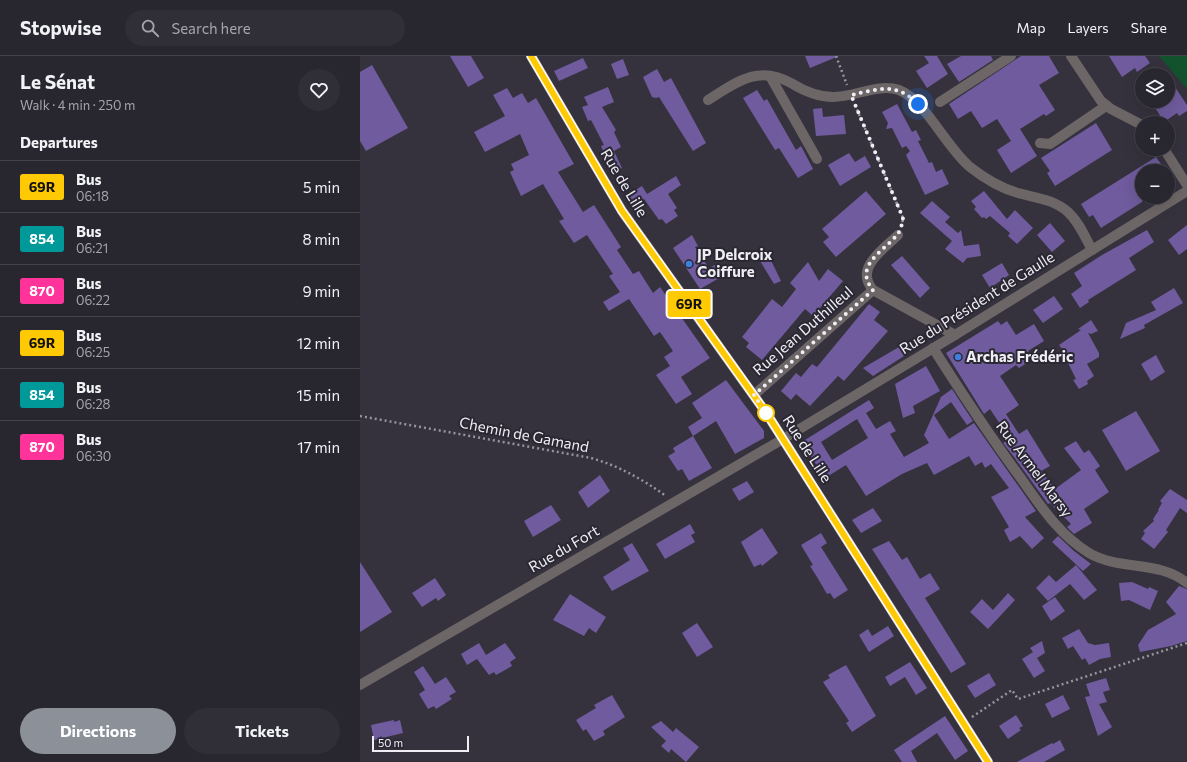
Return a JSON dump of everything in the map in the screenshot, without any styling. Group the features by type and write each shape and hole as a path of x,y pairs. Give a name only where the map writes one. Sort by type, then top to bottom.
{"main road":[{"name":"Rue de Lille","path":"531,56 632,226 754,395 988,762"}],"street":[{"path":"940,102 1011,56"},
{"path":"1071,56 1095,93 1106,106 1135,122"},
{"path":"770,76 817,159"},
{"path":"708,100 748,77 770,76 783,79 816,95 834,97 883,88 891,88 906,93 918,104 952,149 969,166 1006,189 1047,200 1062,208 1079,225 1092,250"},
{"path":"1040,143 1050,144 1106,106"},
{"path":"1168,156 1187,185"},
{"name":"Rue du Président de Gaulle","path":"783,439 955,335 1187,191"},
{"name":"Rue Jean Duthilleul","path":"898,235 870,262 867,268 866,279 873,290 955,335"},
{"name":"Rue Jean Duthilleul","path":"754,395 873,290"},
{"name":"Rue Armel Marsy","path":"933,348 992,439 1046,514 1071,539 1102,559 1160,570 1174,574 1187,583"},
{"name":"Rue du Fort","path":"360,685 783,439"}],"path":[{"path":"836,56 903,218 898,235"},
{"name":"Chemin de Gamand","path":"360,416 604,462 640,478 675,501"},
{"path":"964,723 1012,690 1018,699 1187,643"}],"green space":[{"path":"1159,56 1187,56 1187,89 1175,75 1175,68 1169,68"}],"building":[{"path":"450,56 471,56 484,78 468,87"},
{"path":"805,56 839,56 810,68"},
{"path":"924,56 937,56 948,74 927,88 916,71 929,63"},
{"path":"961,56 991,56 993,60 959,82 947,64"},
{"path":"1021,56 1049,56 1059,73 1039,85 1055,110 1046,116 1044,114 1020,129 1037,156 1011,173 997,150 1011,141 997,119 982,128 971,111 958,119 949,104"},
{"path":"1109,56 1145,56 1150,63 1143,68 1135,68 1122,77"},
{"path":"583,58 588,68 559,81 554,71"},
{"path":"623,59 629,75 617,79 611,64"},
{"path":"372,65 408,128 366,151 360,141 360,72"},
{"path":"657,69 664,82 671,78 706,143 693,151 659,97 652,97 643,77"},
{"path":"608,87 614,102 602,107 616,130 614,132 621,147 614,151 622,168 613,173 601,146 604,145 591,120 588,121 582,107 588,105 584,97"},
{"path":"1175,87 1187,105 1187,111 1179,116 1177,113 1173,116 1160,116 1155,108 1175,108"},
{"path":"507,88 513,98 522,93 528,103 536,98 574,164 558,172 583,212 594,205 621,247 617,250 633,274 639,271 653,293 660,287 710,358 681,377 692,394 676,404 656,375 670,366 664,357 673,351 660,332 654,336 629,299 609,311 603,302 620,292 609,276 613,274 587,235 574,243 559,221 564,219 543,184 521,196 510,172 514,170 511,164 529,155 520,134 485,152 474,132 505,116 493,95"},
{"path":"757,90 764,101 767,99 796,150 801,146 813,169 798,178 779,148 775,150 743,98"},
{"path":"897,104 912,132 916,130 921,140 918,141 929,163 932,162 936,172 942,169 949,184 925,195 906,155 910,151 906,146 902,148 892,128 886,129 888,123 882,112"},
{"path":"822,108 823,117 844,115 846,134 816,136 813,109"},
{"path":"1096,123 1112,150 1055,186 1047,173 1050,171 1041,158"},
{"path":"849,153 855,162 865,156 871,167 840,186 828,165"},
{"path":"1156,157 1161,164 1145,164"},
{"path":"1135,170 1135,204 1139,204 1101,228 1093,215 1089,217 1081,204"},
{"path":"676,176 681,185 668,194 677,208 674,210 678,216 666,224 662,219 659,220 644,199 631,206 625,196 642,186 647,194"},
{"path":"866,191 886,214 836,257 823,242 829,237 822,229"},
{"path":"984,191 1007,219 1015,210 1033,228 1017,244 1008,236 1010,233 990,216 986,219 984,217 982,218 974,209 976,207 971,201"},
{"path":"932,201 950,217 945,222 958,233 961,230 964,246 979,244 981,256 967,258 963,263 945,249 952,241 920,213"},
{"path":"1050,223 1065,241 1052,252 1037,235"},
{"path":"1187,225 1187,249 1179,255 1168,240"},
{"path":"1147,230 1154,242 1129,258 1136,270 1088,300 1089,302 1080,308 1071,294 1082,286 1074,273 1102,255"},
{"path":"692,235 698,246 695,247 709,268 717,264 723,276 700,289 673,248"},
{"path":"766,250 781,281 774,284 757,256"},
{"path":"902,256 930,288 920,298 891,265"},
{"path":"808,262 819,281 828,269 843,281 813,316 805,309 762,360 746,347 749,343 742,337 772,299 782,307 796,289 790,283"},
{"path":"1002,263 1009,275 990,288 982,275"},
{"path":"1174,288 1183,303 1144,325 1145,328 1120,339 1126,323 1156,310 1151,302"},
{"path":"1054,296 1063,309 1043,323 1033,310"},
{"path":"869,304 880,312 874,320 888,331 844,381 838,376 810,406 796,394 791,400 781,391 796,373 801,377 812,364 817,367"},
{"path":"1091,320 1098,331 1091,334 1088,333 1099,353 1099,357 1087,364 1094,376 1087,381 1088,384 1079,389 1073,380 1076,379 1068,363 1072,361 1059,345 1081,330 1078,329"},
{"path":"998,321 1001,325 1007,321 1016,335 1034,324 1044,341 1028,351 1033,359 1019,368 1016,365 1000,376 1019,405 1006,414 1019,434 1027,429 1050,466 1041,471 1055,489 1081,470 1064,448 1076,441 1084,453 1089,450 1100,466 1095,470 1109,492 1084,509 1092,523 1074,534 1067,527 1071,524 1050,503 1048,504 1003,443 1010,439 990,409 984,414 946,353"},
{"path":"899,347 904,356 873,376 863,368"},
{"path":"1156,355 1165,372 1151,381 1141,364"},
{"path":"926,366 940,391 913,406 915,413 903,418 895,384"},
{"path":"726,380 764,431 764,438 735,454 716,421 693,436 688,427 702,418 692,403"},
{"path":"952,389 973,421 967,425 951,402 934,415 949,439 974,423 1036,511 1025,517 1044,538 1032,549 1020,536 1010,542 1004,530 1009,527 991,497 1009,488 991,464 985,468 982,462 975,466 969,456 934,475 927,463 902,474 866,496 846,465 825,478 804,446 805,440 869,400 874,408 866,413 876,429 890,421 896,431 890,434 904,457 929,443 924,435 941,397","holes":["857,419 868,438 832,460 821,442"]},
{"path":"1136,411 1160,451 1126,471 1102,430"},
{"path":"693,436 712,468 689,481 682,469 678,471 668,456 675,452 673,448"},
{"path":"600,475 610,491 588,508 578,492"},
{"path":"747,481 754,492 739,501 732,489"},
{"path":"1170,489 1187,500 1187,513 1180,508 1166,530 1168,532 1154,549 1141,539 1145,533 1143,531 1154,521 1153,519 1162,503 1160,501"},
{"path":"551,505 561,520 533,537 524,521"},
{"path":"873,508 882,521 861,533 852,520"},
{"path":"690,524 695,533 691,535 695,542 665,559 656,544"},
{"path":"762,528 778,553 762,566 761,564 754,567 741,542"},
{"path":"821,533 827,543 821,547 848,590 834,599 830,593 827,594 810,566 813,565 801,545"},
{"path":"1058,536 1091,564 1083,571 1052,542"},
{"path":"889,541 902,560 907,557 920,579 930,573 940,589 925,598 966,664 951,673 872,549"},
{"path":"632,543 649,571 612,591 603,577 630,560 623,548"},
{"path":"360,562 392,612 360,632"},
{"path":"1076,565 1097,590 1084,600 1070,584 1048,601 1036,588 1049,575 1056,582"},
{"path":"435,578 446,595 438,601 436,598 422,607 412,593"},
{"path":"1132,582 1148,589 1149,587 1158,591 1150,610 1129,600 1121,601 1119,583"},
{"path":"1179,586 1187,589 1187,641 1171,646 1140,652 1138,645 1148,630 1176,614 1166,602"},
{"path":"1008,593 1015,600 988,629 970,612 982,599 993,610"},
{"path":"570,594 606,617 596,633 589,628 584,636 553,620"},
{"path":"1055,597 1065,611 1051,621 1042,606"},
{"path":"697,623 713,647 697,657 682,633"},
{"path":"888,626 894,636 869,652 859,635 868,629 872,636"},
{"path":"1079,629 1088,643 1095,645 1109,643 1111,657 1100,659 1089,665 1085,658 1082,660 1073,646 1068,649 1062,638"},
{"path":"1042,641 1045,653 1037,658 1045,671 1034,678 1022,659 1033,652 1030,648"},
{"path":"479,643 486,655 505,643 516,658 510,662 512,666 496,675 494,672 489,675 477,659 467,665 461,654"},
{"path":"910,662 927,688 916,695 905,677 890,686 885,677"},
{"path":"846,665 876,716 852,732 846,723 849,721 823,682 830,678 828,675"},
{"path":"423,666 435,684 446,677 456,692 449,696 452,699 436,709 434,706 428,709 419,694 425,690 414,672"},
{"path":"989,673 996,685 975,698 967,686"},
{"path":"1106,678 1110,690 1103,692 1107,702 1099,704 1112,727 1098,736 1085,697 1090,696 1086,684"},
{"path":"612,695 625,717 603,731 605,735 594,741 586,729 583,731 576,720 596,708 594,705"},
{"path":"1063,695 1070,709 1052,718 1045,704"},
{"path":"1016,715 1023,726 1019,728 1021,730 1008,739 999,726"},
{"path":"945,716 968,751 955,760 937,733 911,751 917,762 902,762 894,750"},
{"path":"394,720 394,722 400,720 403,733 374,740 371,725"},
{"path":"661,721 673,732 676,728 699,747 686,762 671,749 669,753 661,746 666,741 651,727"},
{"path":"1060,740 1065,750 1044,762 1017,762 1052,743 1053,744"}],"bus line":[{"name":"69R","path":"531,56 562,106 622,211 767,414 988,762"}],"place":[{"name":"JP Delcroix Coiffure","path":"689,264"},
{"name":"Archas Frédéric","path":"958,357"}],"route":[{"path":"766,413 767,414 754,395 873,290 866,279 867,268 870,262 898,235 902,227 903,218 851,95 883,88 891,88 906,93 918,104"}]}
